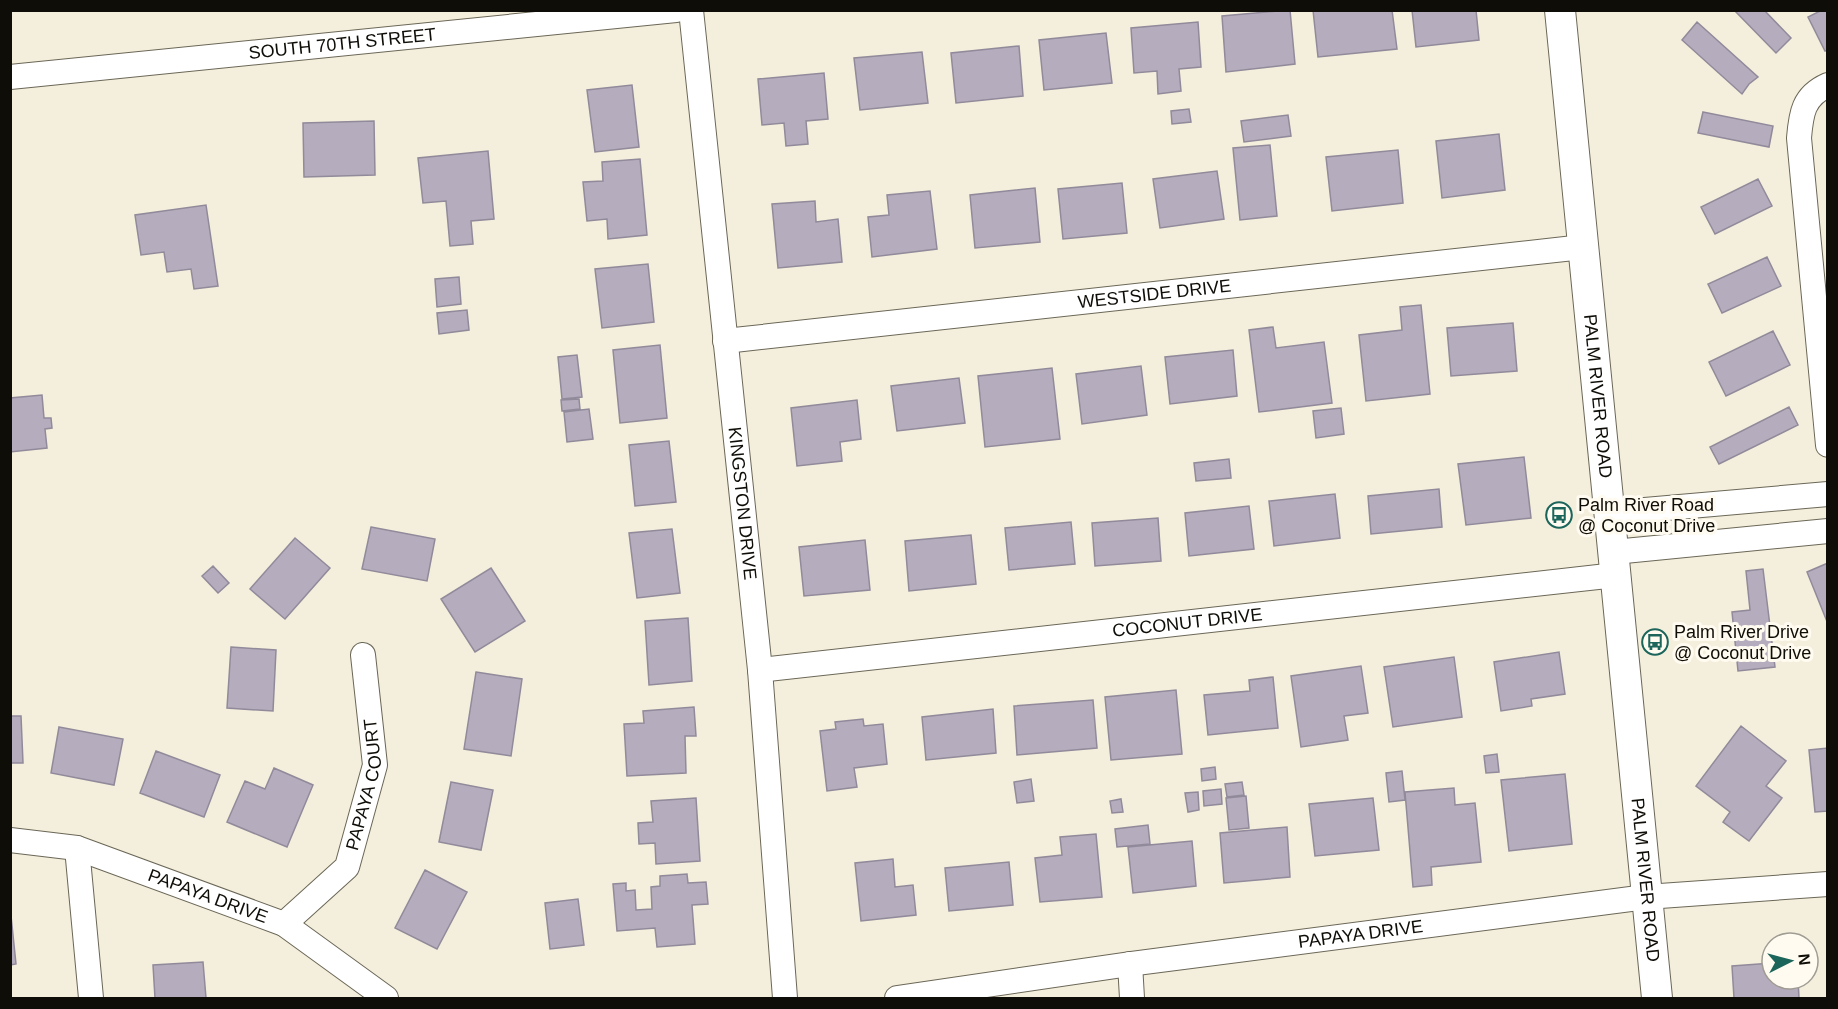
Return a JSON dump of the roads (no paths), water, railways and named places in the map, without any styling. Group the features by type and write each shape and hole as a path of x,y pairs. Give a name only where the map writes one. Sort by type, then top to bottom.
{"street":[{"name":"SOUTH 70TH STREET","path":"10,77 676,10"},
{"name":"KINGSTON DRIVE","path":"691,10 760,670 785,999"},
{"name":"PALM RIVER ROAD","path":"1560,10 1657,999"},
{"path":"1827,85 1808,98 1801,117 1799,138 1827,445"},
{"name":"WESTSIDE DRIVE","path":"725,341 1584,247"},
{"path":"1610,513 1827,494"},
{"name":"COCONUT DRIVE","path":"760,670 1615,563 1827,531"},
{"name":"PAPAYA COURT","path":"284,924 346,867 375,765 363,655"},
{"name":"PAPAYA DRIVE","path":"10,840 77,848 284,924 386,999"},
{"path":"77,848 91,999"},
{"name":"PAPAYA DRIVE","path":"897,999 1130,964 1646,897 1827,884"},
{"path":"1130,964 1132,999"}],"place":[{"name":"Palm River Road @ Coconut Drive","path":"1559,515"},
{"name":"Palm River Drive @ Coconut Drive","path":"1655,642"}]}
